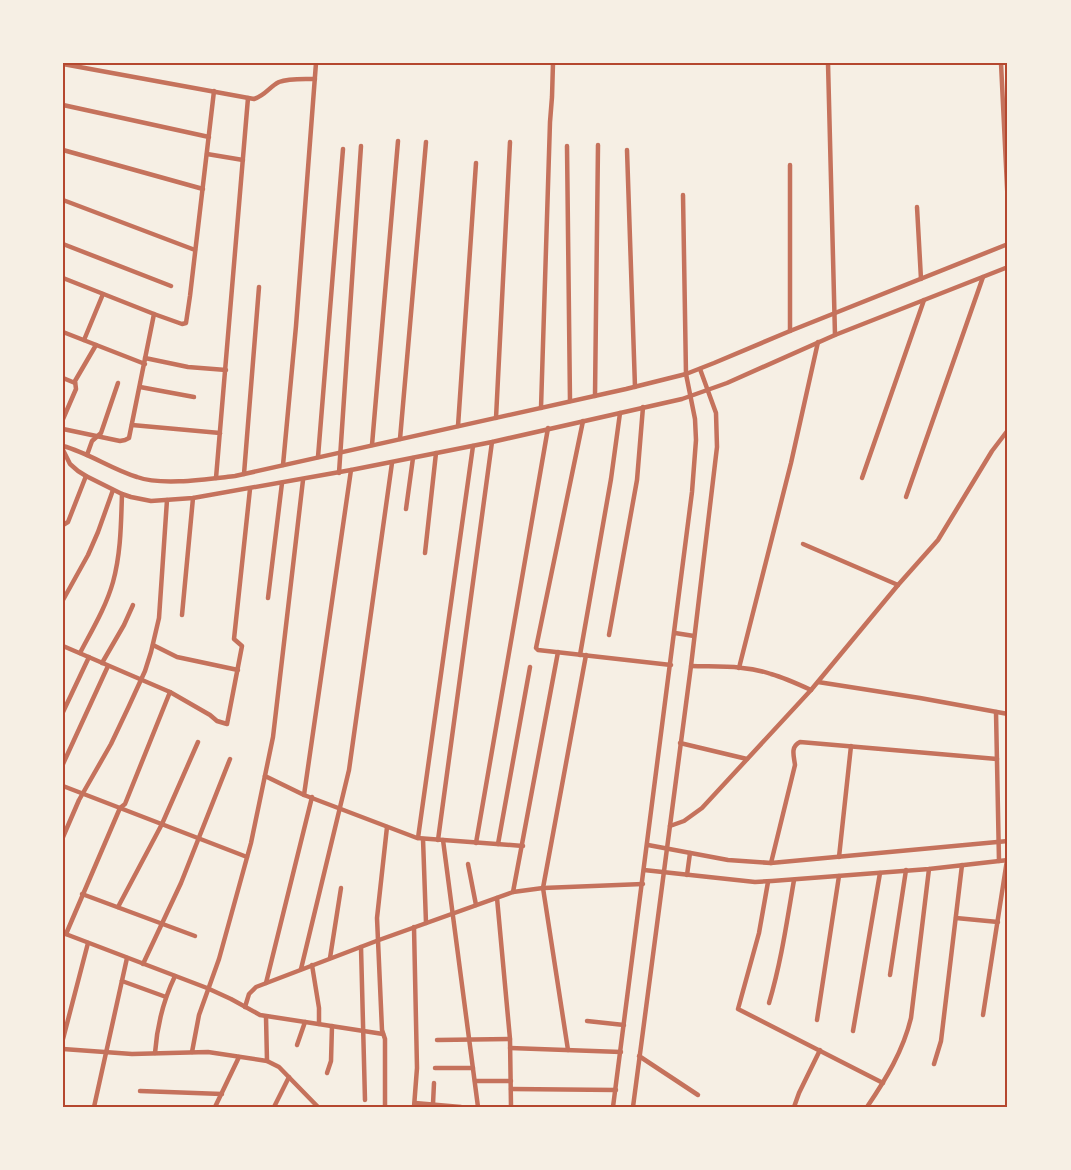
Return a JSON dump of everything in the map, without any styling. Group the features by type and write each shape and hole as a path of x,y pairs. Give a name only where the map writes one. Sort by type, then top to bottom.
{"street":[{"path":"283,465 316,63"},
{"path":"541,408 553,63"},
{"path":"828,63 835,335"},
{"path":"1001,63 1008,207"},
{"path":"63,64 254,99 261,97 282,81 315,79"},
{"path":"63,278 182,324 187,322 214,91"},
{"path":"216,478 248,98"},
{"path":"63,105 209,137"},
{"path":"372,445 398,141"},
{"path":"400,439 426,142"},
{"path":"496,418 510,142"},
{"path":"595,396 598,145"},
{"path":"339,473 361,146"},
{"path":"567,146 570,401"},
{"path":"318,457 343,149"},
{"path":"63,150 202,189"},
{"path":"627,150 635,387"},
{"path":"207,154 243,160"},
{"path":"458,426 476,164"},
{"path":"790,165 790,331"},
{"path":"614,1107 693,492 696,418 686,374 683,195"},
{"path":"63,200 195,250"},
{"path":"917,207 921,279"},
{"path":"63,244 171,286"},
{"path":"63,448 79,451 144,480 193,480 244,474 686,374 1008,244"},
{"path":"63,448 70,464 86,476 122,494 152,501 193,498 303,480 492,442 691,396 727,383 835,335 1008,267"},
{"path":"906,497 983,277"},
{"path":"244,474 259,287"},
{"path":"84,340 104,294"},
{"path":"862,478 924,300"},
{"path":"63,429 120,441 129,438 154,314"},
{"path":"63,332 145,361 226,370"},
{"path":"739,668 791,463 818,342"},
{"path":"63,419 76,389 75,383 96,345"},
{"path":"633,1107 691,666 717,447 716,412 700,369"},
{"path":"63,378 75,383"},
{"path":"87,455 92,441 101,433 118,383"},
{"path":"140,387 194,397"},
{"path":"609,634 637,480 644,407"},
{"path":"568,1050 543,888 583,655 620,413"},
{"path":"583,421 536,646 538,650 671,664"},
{"path":"132,425 220,433"},
{"path":"476,843 548,428"},
{"path":"669,826 684,821 695,813 812,690 938,540 992,451 1008,430"},
{"path":"478,1107 453,913 441,840 492,442"},
{"path":"426,923 421,838 473,446"},
{"path":"424,553 436,453"},
{"path":"406,508 413,458"},
{"path":"302,969 349,770 392,462"},
{"path":"304,795 351,470"},
{"path":"63,525 68,522 86,476"},
{"path":"192,1052 196,1025 219,958 247,857 273,737 303,480"},
{"path":"268,598 282,483"},
{"path":"63,646 170,692 217,721 227,724 242,646 234,639 250,489"},
{"path":"63,600 92,548 113,490"},
{"path":"80,653 113,583 120,549 122,494"},
{"path":"182,615 193,498"},
{"path":"63,837 83,794 111,744 141,679 153,645 159,618 166,500"},
{"path":"803,544 898,585"},
{"path":"102,663 133,605"},
{"path":"675,633 694,636"},
{"path":"153,645 177,657 238,670"},
{"path":"513,892 558,652"},
{"path":"63,712 88,657"},
{"path":"63,764 108,666"},
{"path":"691,666 739,668 770,673 812,690"},
{"path":"498,844 530,667"},
{"path":"818,682 1008,714"},
{"path":"170,692 125,804 120,808 64,934 207,988 266,1017 383,1034"},
{"path":"996,712 999,861"},
{"path":"118,908 162,824 198,742"},
{"path":"771,863 795,765 793,751 795,745 800,742 997,759"},
{"path":"680,743 747,759"},
{"path":"839,856 851,746"},
{"path":"143,964 181,884 230,759"},
{"path":"265,776 304,795 421,838 523,846"},
{"path":"63,786 247,857"},
{"path":"266,983 312,798"},
{"path":"385,1107 385,1039 377,918 387,827"},
{"path":"648,845 728,860 771,863 1008,841"},
{"path":"687,875 690,853"},
{"path":"644,870 768,882 1008,860 983,1015"},
{"path":"468,864 476,905"},
{"path":"934,1064 941,1041 962,865"},
{"path":"867,1107 883,1083 906,1037 911,1018 928,869"},
{"path":"890,975 906,870"},
{"path":"853,1031 880,873"},
{"path":"817,1020 839,876"},
{"path":"769,1003 776,980 794,880"},
{"path":"768,882 759,933 738,1009 883,1083"},
{"path":"245,1007 250,992 256,987 513,892 543,888 643,884"},
{"path":"330,958 341,888"},
{"path":"82,894 195,936"},
{"path":"496,898 510,1039 511,1107"},
{"path":"956,918 998,922"},
{"path":"414,927 417,1068 415,1105 461,1107"},
{"path":"63,1039 88,943"},
{"path":"361,947 365,1100"},
{"path":"94,1107 127,958"},
{"path":"312,965 319,1008 319,1024"},
{"path":"155,1053 158,1025 166,997 176,976"},
{"path":"122,981 166,997"},
{"path":"266,1017 267,1061"},
{"path":"587,1021 624,1025"},
{"path":"297,1045 304,1022"},
{"path":"327,1073 331,1061 332,1026"},
{"path":"437,1040 510,1039"},
{"path":"510,1048 621,1052"},
{"path":"63,1049 132,1054 208,1052 267,1061 279,1066 318,1107"},
{"path":"794,1107 820,1050"},
{"path":"639,1056 698,1095"},
{"path":"215,1107 239,1057"},
{"path":"435,1068 473,1068"},
{"path":"274,1107 289,1077"},
{"path":"475,1081 511,1082"},
{"path":"433,1104 434,1083"},
{"path":"511,1089 616,1090"},
{"path":"140,1091 222,1094"}]}
